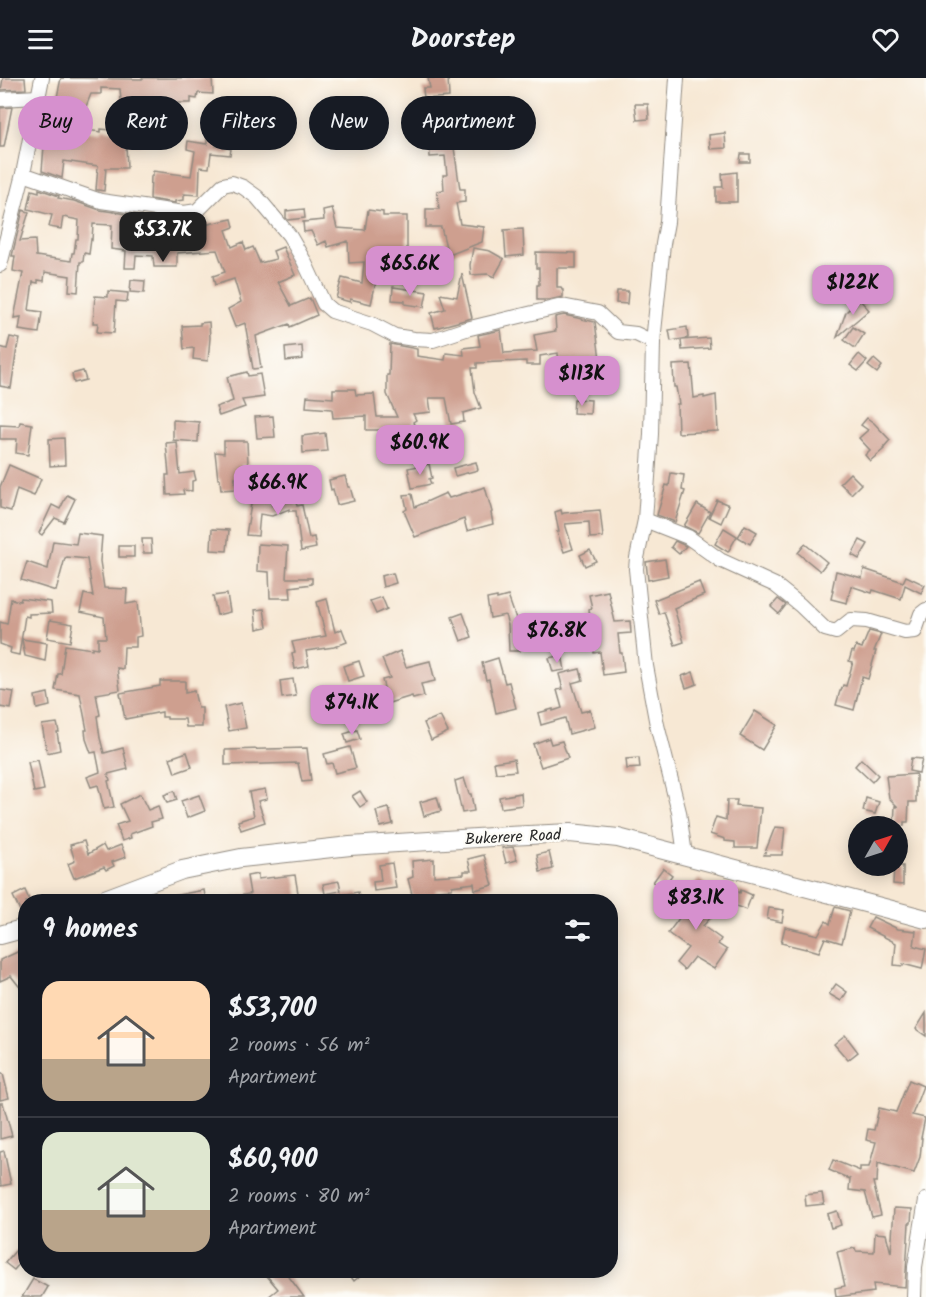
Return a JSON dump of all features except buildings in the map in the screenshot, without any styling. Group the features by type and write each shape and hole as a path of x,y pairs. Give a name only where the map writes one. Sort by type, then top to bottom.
{"street":[{"path":"38,96 42,78"},
{"path":"677,78 668,222 663,244 653,342 651,434 645,520 636,569 646,666 657,725 679,812 685,855"},
{"path":"0,99 18,98"},
{"path":"0,265 28,150"},
{"path":"23,174 101,201 184,213 197,211 223,185 232,183 243,187 257,197 289,236 304,261 324,304 332,311 372,324 395,336 433,340 466,328 562,306 598,313 618,332 636,334 653,342"},
{"path":"645,520 688,537 720,560 775,585 825,629 836,632 851,620 867,621 905,632 915,631 921,614 926,610"},
{"name":"Bukerere Road","path":"118,894 182,870 241,858 350,846 570,833 618,838 926,919"},
{"path":"0,935 18,930"},
{"path":"914,1297 915,1267 926,1200"}]}
